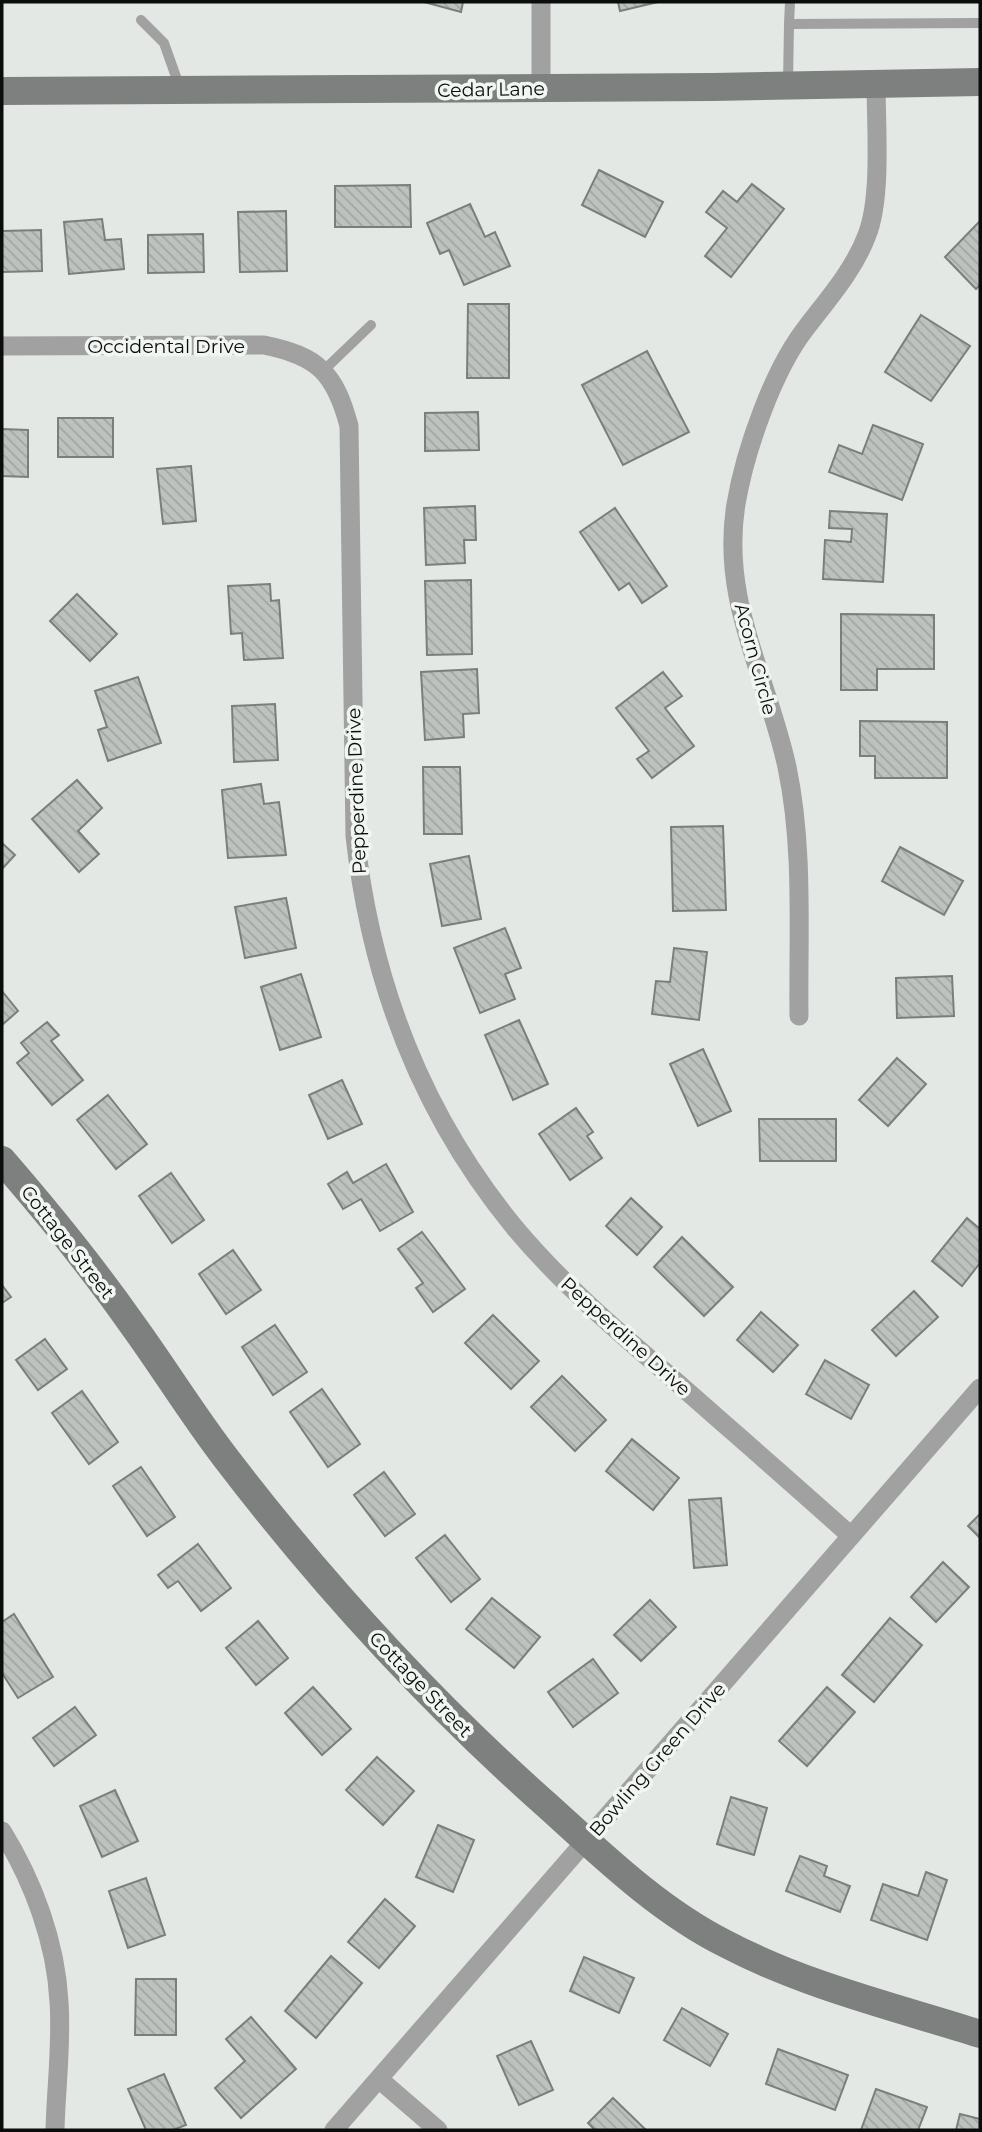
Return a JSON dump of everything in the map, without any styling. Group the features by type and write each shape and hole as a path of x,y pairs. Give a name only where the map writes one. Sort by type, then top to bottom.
{"street":[{"path":"541,2 541,88"},
{"name":"Acorn Circle","path":"799,1016 795,808 786,764 747,640 735,565 736,506 752,437 788,356 854,262 868,233 874,194 876,82"},
{"name":"Cedar Lane","path":"2,91 980,82"},
{"name":"Occidental Drive","path":"2,346 264,345 296,351 323,370"},
{"name":"Pepperdine Drive","path":"323,370 341,396 349,426 355,836 361,894 370,940 394,1017 426,1090 466,1162 515,1228 576,1295 851,1536"},
{"name":"Cottage Street","path":"2,1160 51,1218 131,1322 223,1455 328,1586 498,1762 644,1890 734,1949 801,1978 980,2034"},
{"name":"Bowling Green Drive","path":"334,2130 980,1388"},
{"path":"2,1831 38,1905 51,1951 60,2002 55,2130"},
{"path":"380,2080 438,2130"}],"lane":[{"path":"788,85 790,2"},
{"path":"141,20 164,43 181,91"},
{"path":"789,24 980,23"},
{"path":"323,370 371,325"}],"building":[{"path":"424,2 463,2 461,12"},
{"path":"618,2 658,2 620,11"},
{"path":"599,170 663,202 645,237 582,205"},
{"path":"752,184 784,209 731,277 705,256 727,228 706,212 723,191 737,202"},
{"path":"410,185 411,227 335,227 335,186"},
{"path":"470,204 485,237 495,232 510,266 464,285 449,250 440,254 427,223"},
{"path":"286,211 287,271 240,272 238,212"},
{"path":"102,219 105,240 121,239 124,269 69,274 64,222"},
{"path":"980,221 980,285 976,289 945,257"},
{"path":"41,230 42,271 2,272 2,231"},
{"path":"203,234 204,272 148,273 148,235"},
{"path":"468,304 509,304 509,378 467,378"},
{"path":"921,315 970,346 931,401 885,372"},
{"path":"647,351 689,432 623,465 582,385"},
{"path":"478,412 479,450 425,451 425,413"},
{"path":"58,418 113,418 113,457 58,457"},
{"path":"873,425 923,444 902,500 829,472 839,445 862,454"},
{"path":"2,429 28,430 28,477 2,476"},
{"path":"191,466 196,521 163,524 157,469"},
{"path":"475,506 476,540 464,540 465,563 426,565 424,508"},
{"path":"615,508 667,586 642,603 629,583 619,590 580,532"},
{"path":"830,511 887,514 883,582 823,579 825,540 851,542 852,529 829,528"},
{"path":"471,580 472,654 427,655 425,581"},
{"path":"270,584 271,601 279,600 283,658 244,660 242,633 231,634 228,586"},
{"path":"77,594 117,634 90,661 50,621"},
{"path":"841,614 934,615 934,669 877,669 877,690 841,690"},
{"path":"477,669 479,713 463,714 464,737 425,740 421,672"},
{"path":"663,672 682,696 665,708 694,746 652,778 637,759 649,751 616,708"},
{"path":"138,677 161,743 108,761 98,730 107,727 95,691"},
{"path":"275,704 278,760 234,762 232,706"},
{"path":"860,721 947,722 947,778 875,778 875,756 860,756"},
{"path":"423,767 460,767 462,834 424,834"},
{"path":"77,780 102,808 78,831 99,854 79,872 32,819"},
{"path":"261,784 264,804 279,802 286,855 228,858 222,790"},
{"path":"723,826 726,910 673,911 671,827"},
{"path":"2,843 15,855 2,869"},
{"path":"900,847 963,881 944,915 882,881"},
{"path":"469,856 481,919 442,926 430,864"},
{"path":"286,898 296,948 245,958 235,907"},
{"path":"505,928 521,968 505,974 515,999 480,1013 454,948"},
{"path":"674,948 707,952 699,1020 652,1014 656,981 670,982"},
{"path":"301,974 321,1037 280,1050 261,987"},
{"path":"952,976 954,1016 897,1018 896,978"},
{"path":"2,991 18,1011 2,1025"},
{"path":"519,1020 548,1084 513,1100 485,1035"},
{"path":"47,1022 59,1035 51,1041 83,1080 52,1105 17,1063 29,1053 21,1043"},
{"path":"703,1049 731,1111 698,1126 670,1064"},
{"path":"897,1058 926,1084 888,1126 859,1100"},
{"path":"342,1080 362,1124 328,1139 309,1095"},
{"path":"108,1095 147,1144 116,1169 77,1120"},
{"path":"576,1108 593,1132 587,1136 602,1158 570,1180 539,1134"},
{"path":"759,1119 836,1119 836,1161 760,1161"},
{"path":"386,1164 413,1212 380,1231 361,1199 343,1209 328,1184 347,1172 353,1183"},
{"path":"171,1173 204,1220 172,1243 139,1196"},
{"path":"631,1198 662,1227 637,1255 606,1226"},
{"path":"967,1218 980,1229 980,1263 962,1286 932,1261"},
{"path":"422,1232 465,1289 433,1312 416,1288 423,1283 398,1249"},
{"path":"682,1237 733,1287 704,1316 654,1267"},
{"path":"233,1250 261,1290 226,1314 199,1274"},
{"path":"2,1285 11,1297 2,1303"},
{"path":"914,1291 938,1317 896,1356 872,1330"},
{"path":"761,1312 798,1345 773,1372 737,1340"},
{"path":"493,1315 539,1361 511,1389 465,1343"},
{"path":"275,1325 307,1372 273,1395 242,1347"},
{"path":"45,1339 67,1369 38,1390 16,1360"},
{"path":"825,1360 869,1385 851,1419 806,1394"},
{"path":"562,1376 606,1420 575,1451 531,1407"},
{"path":"322,1389 360,1444 328,1467 290,1412"},
{"path":"82,1391 118,1442 89,1464 52,1413"},
{"path":"632,1439 679,1478 653,1510 606,1471"},
{"path":"141,1467 175,1517 147,1536 113,1486"},
{"path":"384,1472 415,1514 385,1536 354,1495"},
{"path":"721,1498 727,1565 694,1568 689,1500"},
{"path":"980,1514 980,1538 968,1526"},
{"path":"445,1535 480,1579 451,1602 416,1558"},
{"path":"198,1544 231,1588 201,1611 178,1581 168,1588 158,1575"},
{"path":"943,1562 969,1587 936,1622 911,1597"},
{"path":"492,1598 540,1637 514,1668 466,1629"},
{"path":"650,1600 676,1627 641,1661 614,1635"},
{"path":"14,1614 53,1677 18,1698 2,1673 2,1622"},
{"path":"890,1618 922,1645 874,1702 842,1675"},
{"path":"258,1621 288,1658 256,1685 226,1648"},
{"path":"593,1659 618,1693 573,1727 548,1692"},
{"path":"313,1687 351,1729 322,1755 285,1713"},
{"path":"827,1687 855,1712 807,1766 779,1741"},
{"path":"75,1707 96,1735 54,1766 33,1738"},
{"path":"377,1757 414,1791 383,1825 346,1790"},
{"path":"115,1790 138,1841 102,1857 80,1806"},
{"path":"731,1797 767,1808 754,1855 717,1844"},
{"path":"438,1825 474,1840 453,1892 416,1877"},
{"path":"800,1856 827,1866 824,1876 850,1886 840,1912 786,1891"},
{"path":"926,1872 947,1880 927,1940 871,1920 883,1884 918,1896"},
{"path":"146,1878 165,1935 128,1948 109,1891"},
{"path":"385,1899 415,1926 379,1968 348,1942"},
{"path":"331,1956 362,1983 316,2038 285,2011"},
{"path":"584,1957 634,1978 619,2013 570,1991"},
{"path":"136,1979 176,1979 176,2035 135,2035"},
{"path":"682,2008 728,2034 710,2066 664,2040"},
{"path":"251,2017 296,2069 241,2118 215,2088 245,2061 226,2039"},
{"path":"531,2041 553,2090 519,2105 497,2056"},
{"path":"778,2049 848,2075 835,2110 766,2084"},
{"path":"164,2074 186,2125 173,2130 146,2130 128,2089"},
{"path":"876,2089 927,2107 918,2130 861,2130"},
{"path":"613,2098 646,2130 595,2130 588,2123"},
{"path":"960,2114 980,2119 980,2130 956,2130"}]}
